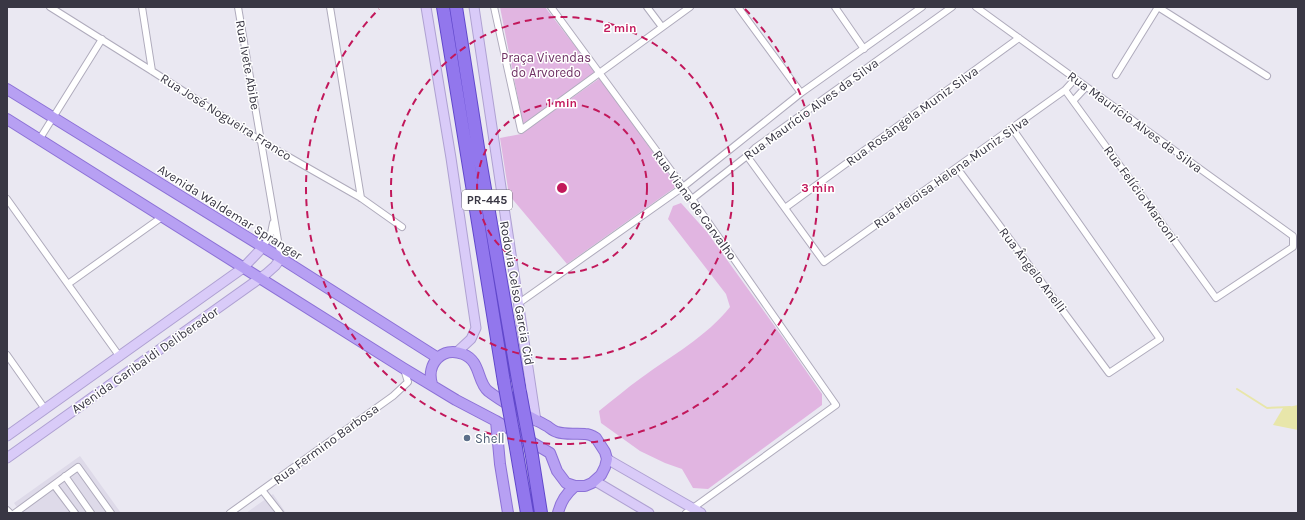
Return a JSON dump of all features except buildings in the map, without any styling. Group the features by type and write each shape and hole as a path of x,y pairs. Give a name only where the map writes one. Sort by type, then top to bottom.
{"highway":[{"name":"Rodovia Celso Garcia Cid","path":"443,7 504,382 527,513"},
{"name":"Rodovia Celso Garcia Cid","path":"456,7 478,146 541,513"}],"main road":[{"name":"Avenida Waldemar Spranger","path":"7,89 281,258 438,358"},
{"path":"7,119 403,368 550,453 557,471 566,483 575,486 585,486 595,481 601,475 607,459 602,445 596,438 584,434 557,432 536,421 487,390 473,361 465,355 457,352 447,353 438,358 432,364 430,374 432,384"},
{"path":"496,421 500,464 508,513"},
{"path":"558,513 560,505 566,494 575,486"}],"street":[{"path":"142,7 152,71"},
{"name":"Rua Ivete Abibe","path":"238,7 281,258"},
{"path":"330,7 361,198"},
{"path":"426,7 451,158 476,328 471,339 457,352"},
{"path":"474,7 536,421"},
{"path":"494,7 521,130 690,7"},
{"name":"Rua Viana de Carvalho","path":"551,7 692,199 836,405 693,511"},
{"path":"647,7 662,28"},
{"path":"738,7 801,94"},
{"path":"834,7 864,49"},
{"path":"519,304 683,187 801,94 922,7"},
{"name":"Rua Maurício Alves da Silva","path":"692,199 755,148 952,7"},
{"name":"Rua Maurício Alves da Silva","path":"976,7 1293,236 1293,247 1216,298"},
{"path":"1116,75 1158,7 1266,76"},
{"name":"Rua José Nogueira Franco","path":"53,8 261,141 361,198 402,227"},
{"name":"Rua Rosângela Muniz Silva","path":"785,208 1019,38"},
{"path":"39,140 102,39"},
{"name":"Rua Heloisa Helena Muniz Silva","path":"785,208 824,262 1065,90 1075,79"},
{"path":"1073,101 1086,86"},
{"name":"Rua Felício Marconi","path":"1065,90 1216,298"},
{"name":"Rua Ângelo Anelli","path":"957,168 1109,373 1160,339 1012,128"},
{"path":"747,156 785,208"},
{"path":"7,199 120,357"},
{"path":"68,284 162,217"},
{"name":"Rua Ivete Abibe","path":"263,247 271,233 274,218"},
{"name":"Avenida Garibaldi Deliberador","path":"7,436 243,268 263,247"},
{"name":"Avenida Garibaldi Deliberador","path":"7,458 261,278 275,266 281,258"},
{"path":"7,355 45,409"},
{"name":"Rua Fermino Barbosa","path":"230,513 404,387 408,382 403,368"},
{"path":"607,459 693,511"},
{"path":"15,513 78,467 111,513"},
{"path":"65,476 92,513"},
{"path":"595,481 649,513"},
{"path":"54,485 75,513"},
{"path":"262,490 280,513"},
{"path":"7,510 10,513"}],"shaded area":[{"path":"1298,405 1298,430 1273,425 1283,408"},
{"path":"80,456 121,513 21,513 14,503"},
{"path":"273,494 286,513 246,513"}],"green space":[{"name":"Praça Vivendas do Arvoredo","path":"500,7 545,7 595,72 523,124"},
{"path":"600,78 677,186 567,264 509,195 500,138 521,134"},
{"path":"681,203 707,232 822,394 822,405 708,489 693,488 682,469 640,451 601,423 599,411 636,382 688,346 721,318 730,307 726,294 668,219 673,206"}],"waterway":[{"path":"1237,389 1267,408 1290,407"}],"place":[{"name":"Shell","path":"467,438"}]}
